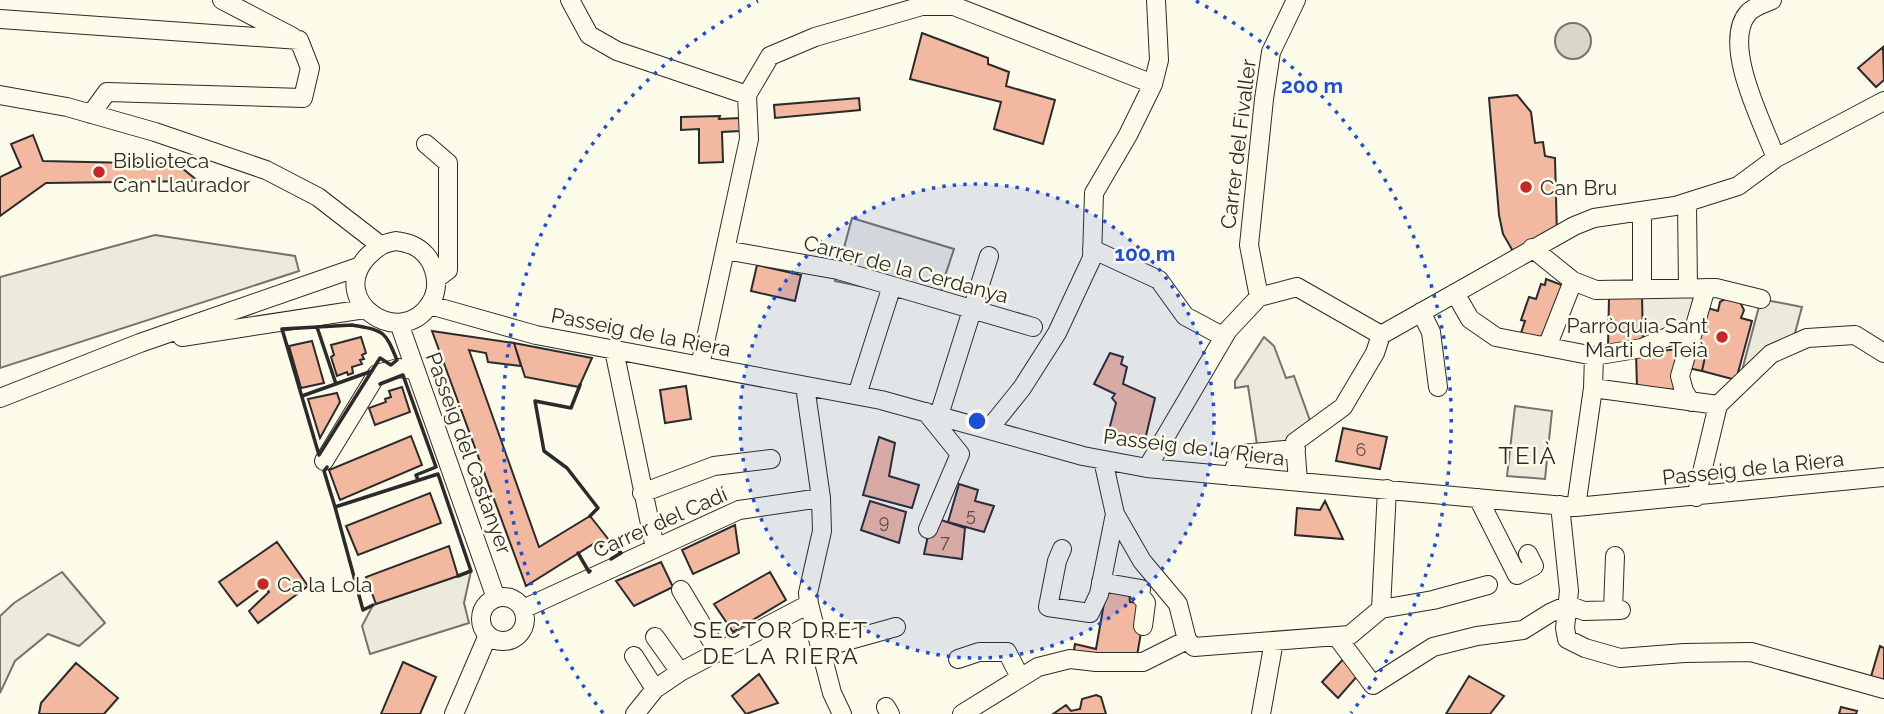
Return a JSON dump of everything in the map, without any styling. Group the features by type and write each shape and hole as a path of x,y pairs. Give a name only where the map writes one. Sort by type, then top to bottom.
{"street":[{"path":"91,114 107,92 303,98 310,68 299,40 222,0"},
{"path":"570,0 589,35 617,51 747,95"},
{"path":"989,429 1022,388 1056,333 1092,258 1094,193 1128,135 1153,84 1159,60 1156,0"},
{"name":"Carrer del Fivaller","path":"1259,297 1250,246 1264,99 1271,52 1296,0"},
{"path":"1772,0 1748,12 1738,34 1741,65 1776,158"},
{"path":"700,366 749,139 747,95 770,56 815,37 922,6 954,6 1153,84"},
{"path":"0,19 299,40"},
{"path":"0,95 91,114 155,132 266,170 318,197 380,245"},
{"path":"1298,482 1295,442 1343,407 1375,353 1381,335 1532,248 1594,218 1687,203 1738,186 1776,158 1884,101"},
{"path":"426,144 448,163 448,270 436,279"},
{"path":"1687,203 1697,288 1690,345 1680,376 1684,391 1691,402"},
{"path":"1642,211 1642,288"},
{"path":"0,398 140,343 358,267 380,245 396,242 412,245 425,254 433,265 436,279 430,305 416,318 398,323 380,320 365,309 354,287 358,267"},
{"path":"1532,248 1573,281 1596,290 1697,288 1726,290 1761,299"},
{"path":"1093,249 1159,280 1185,316 1224,337"},
{"name":"Carrer de la Cerdanya","path":"725,250 838,270 1033,327"},
{"path":"928,528 960,454 933,413 989,256"},
{"path":"1547,347 1573,281"},
{"path":"1147,468 1224,337 1259,297 1297,287 1381,335"},
{"path":"857,395 890,292"},
{"path":"1455,293 1470,319 1496,337 1594,356 1642,348 1679,332 1690,345"},
{"name":"Passeig de la Riera","path":"430,305 536,335 857,395 1102,460 1147,468 1568,506 1696,497 1884,477"},
{"path":"140,343 365,309"},
{"path":"1422,312 1431,331 1438,387"},
{"name":"Passeig del Castanyer","path":"398,323 496,598"},
{"path":"1696,497 1718,405 1771,354 1807,338 1855,335 1884,353"},
{"path":"614,350 654,548"},
{"path":"1594,356 1593,388 1568,506 1567,639 1585,648 1620,658 1751,652 1884,689"},
{"path":"324,461 377,374 398,368 415,370"},
{"path":"805,386 821,498 822,531 808,593 809,604 832,693 842,714"},
{"path":"1593,388 1718,405"},
{"path":"1231,476 1241,454 1296,449"},
{"path":"642,493 714,466 771,459"},
{"path":"1102,460 1115,514 1142,561 1178,604 1190,643"},
{"path":"1381,609 1387,489"},
{"name":"Carrer del Cadí","path":"523,609 739,510 821,498"},
{"path":"1478,498 1517,575 1534,566 1528,554"},
{"path":"1062,549 1056,561 1048,607 1090,613 1099,594 1115,514"},
{"path":"1337,636 1373,685 1433,647 1476,636 1523,630 1568,605 1584,611 1617,610 1615,556"},
{"path":"1101,582 1141,589 1140,595 1146,603 1143,626"},
{"path":"962,714 1038,667 1070,659 1143,662 1190,643 1274,641 1350,635 1381,609 1433,600 1488,585"},
{"path":"681,590 718,650"},
{"path":"496,598 512,598 523,609 525,624 517,637 502,641 488,635 483,628 481,614 485,606 496,598"},
{"path":"635,714 655,689 680,672 809,604"},
{"path":"821,648 897,627"},
{"path":"454,714 488,635"},
{"path":"655,637 680,672"},
{"path":"1261,714 1274,641"},
{"path":"958,660 979,652 1007,652 1020,677"},
{"path":"635,656 655,689"}],"shaded area":[{"path":"1573,23 1586,28 1591,41 1586,54 1573,59 1560,54 1555,41 1560,28"},
{"path":"852,218 954,249 942,285 941,303 835,281"},
{"path":"155,235 295,256 299,271 0,368 0,277"},
{"path":"1642,288 1706,288 1690,345 1642,348"},
{"path":"1761,299 1802,307 1792,344 1740,378"},
{"path":"1264,337 1274,346 1286,378 1294,376 1313,429 1295,442 1257,445 1248,386 1235,388 1235,381"},
{"path":"1515,406 1552,411 1545,479 1507,476"},
{"path":"471,571 464,603 469,623 370,654 362,626 373,605"},
{"path":"62,572 105,623 79,646 48,634 15,661 0,693 0,616 14,603"}],"building":[{"path":"922,33 988,58 988,64 1009,72 1006,86 1055,100 1043,144 994,129 1001,102 910,79"},
{"path":"1883,47 1884,80 1876,87 1858,68"},
{"name":"Can Bru","path":"1517,95 1531,112 1535,143 1543,142 1545,156 1555,158 1557,235 1514,253 1503,234 1499,215 1489,98"},
{"path":"859,98 860,110 775,118 774,105"},
{"path":"720,116 719,119 740,118 740,131 722,132 723,162 699,163 699,129 681,130 681,117"},
{"name":"Biblioteca Can Llaurador","path":"33,135 43,161 177,164 198,181 46,183 0,216 0,177 21,167 11,144"},
{"path":"757,265 801,275 795,301 751,291"},
{"path":"1546,279 1567,287 1544,341 1521,333 1525,321 1521,320 1529,297 1536,299 1541,284 1545,285"},
{"path":"1642,295 1643,344 1608,349 1609,296"},
{"name":"Parròquia Sant Marti de Teià","path":"1729,297 1739,300 1744,310 1741,318 1752,321 1736,380 1702,371 1705,357 1691,354 1704,307 1718,311 1720,302"},
{"path":"432,331 514,343 521,366 488,362 486,353 469,350 539,547 590,516 609,540 601,547 598,541 526,586"},
{"path":"361,337 366,353 362,355 364,359 360,360 362,364 352,367 353,373 337,376 331,357 334,355 331,345"},
{"path":"312,341 324,383 301,388 289,346"},
{"path":"514,343 592,358 579,387 525,377"},
{"path":"1680,349 1676,390 1637,387 1636,353"},
{"path":"1110,353 1123,357 1121,364 1127,367 1123,384 1155,398 1144,444 1108,434 1116,403 1112,398 1115,394 1094,384"},
{"path":"1691,354 1705,357 1702,371 1688,368"},
{"path":"686,386 691,419 665,423 660,390"},
{"path":"402,387 410,412 375,425 369,408 386,402 385,399 391,397 389,391"},
{"path":"337,393 340,402 320,438 308,399"},
{"path":"1343,428 1387,437 1380,469 1336,461"},
{"path":"411,436 422,465 340,500 329,470"},
{"path":"879,437 895,443 889,476 919,485 912,508 863,495"},
{"path":"959,484 978,490 975,501 994,506 984,532 948,522"},
{"path":"430,493 441,523 358,555 346,526"},
{"path":"870,501 906,512 899,543 861,530"},
{"path":"1325,501 1343,539 1295,535 1297,508 1320,510"},
{"path":"932,517 965,528 962,559 924,554"},
{"path":"735,525 739,553 693,574 682,550"},
{"name":"Ca la Lola","path":"277,542 308,586 258,623 249,611 269,592 264,586 237,606 219,582"},
{"path":"449,546 458,576 376,604 366,577"},
{"path":"661,562 673,587 634,606 616,581"},
{"path":"770,572 786,600 733,632 714,604"},
{"path":"1107,586 1129,591 1130,602 1146,603 1137,656 1073,656 1075,644 1096,649"},
{"path":"1880,646 1884,648 1884,685 1870,680"},
{"path":"1347,655 1360,673 1338,698 1322,682"},
{"path":"403,662 436,677 420,714 381,714"},
{"path":"76,663 118,698 104,714 39,714 41,703"},
{"path":"759,674 778,703 746,714 732,696"},
{"path":"1469,676 1504,696 1490,714 1446,714"},
{"path":"1096,695 1101,697 1106,714 1053,714 1066,705 1071,711 1080,709 1082,699"},
{"path":"1841,707 1857,711 1856,714 1839,714"}],"wall":[{"path":"352,325 382,333 397,360 391,365 380,358 319,455 282,329 352,325"},
{"path":"317,327 336,384"},
{"path":"302,396 372,371"},
{"path":"380,384 403,375 436,467 416,475 418,480"},
{"path":"580,385 571,408 535,401 544,451 567,468 598,508 590,516"},
{"path":"327,467 324,471 335,507"},
{"path":"373,605 363,610 335,507 438,474 471,571 458,576"},
{"path":"609,540 621,553 611,559"},
{"path":"578,553 590,571"}],"place":[{"name":"Biblioteca Can Llaurador","path":"99,172"},
{"name":"Can Bru","path":"1526,187"},
{"name":"Parròquia Sant Marti de Teià","path":"1722,337"},
{"name":"Ca la Lola","path":"263,584"}],"district":[{"name":"TEIÀ","path":"1528,455"},
{"name":"SECTOR DRET DE LA RIERA","path":"781,642"}]}
